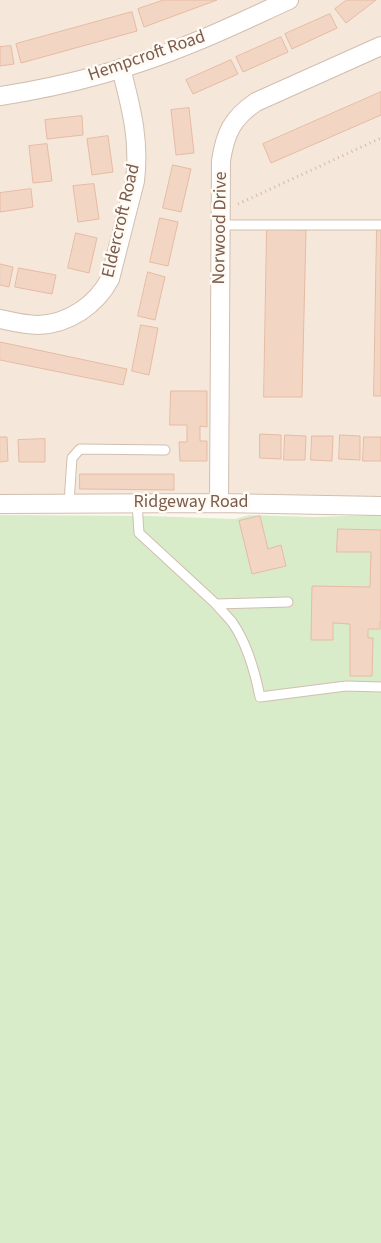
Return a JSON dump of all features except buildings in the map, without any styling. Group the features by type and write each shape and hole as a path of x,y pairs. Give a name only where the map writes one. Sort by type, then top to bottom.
{"street":[{"name":"Hempcroft Road","path":"0,96 59,85 120,68 196,42 289,0"},
{"name":"Norwood Drive","path":"219,503 221,218 223,148 226,136 239,115 268,95 381,46"},
{"name":"Eldercroft Road","path":"0,319 39,325 66,318 77,314 93,302 104,290 110,279 135,181 137,166 135,125 120,68"},
{"name":"Ridgeway Road","path":"0,504 219,503 381,506"}],"lane":[{"path":"221,218 381,225"},
{"path":"69,503 72,458 80,450 165,450"},
{"path":"137,503 139,532 216,604 233,623 245,647 256,678 260,697 346,686 381,687"},
{"path":"216,604 288,602"}],"path":[{"path":"221,218 381,138"}],"shaded area":[{"path":"0,0 381,0 381,506 0,505"}],"green space":[{"path":"0,515 149,516 235,519 249,515 313,517 381,515 381,1243 0,1243"}]}
